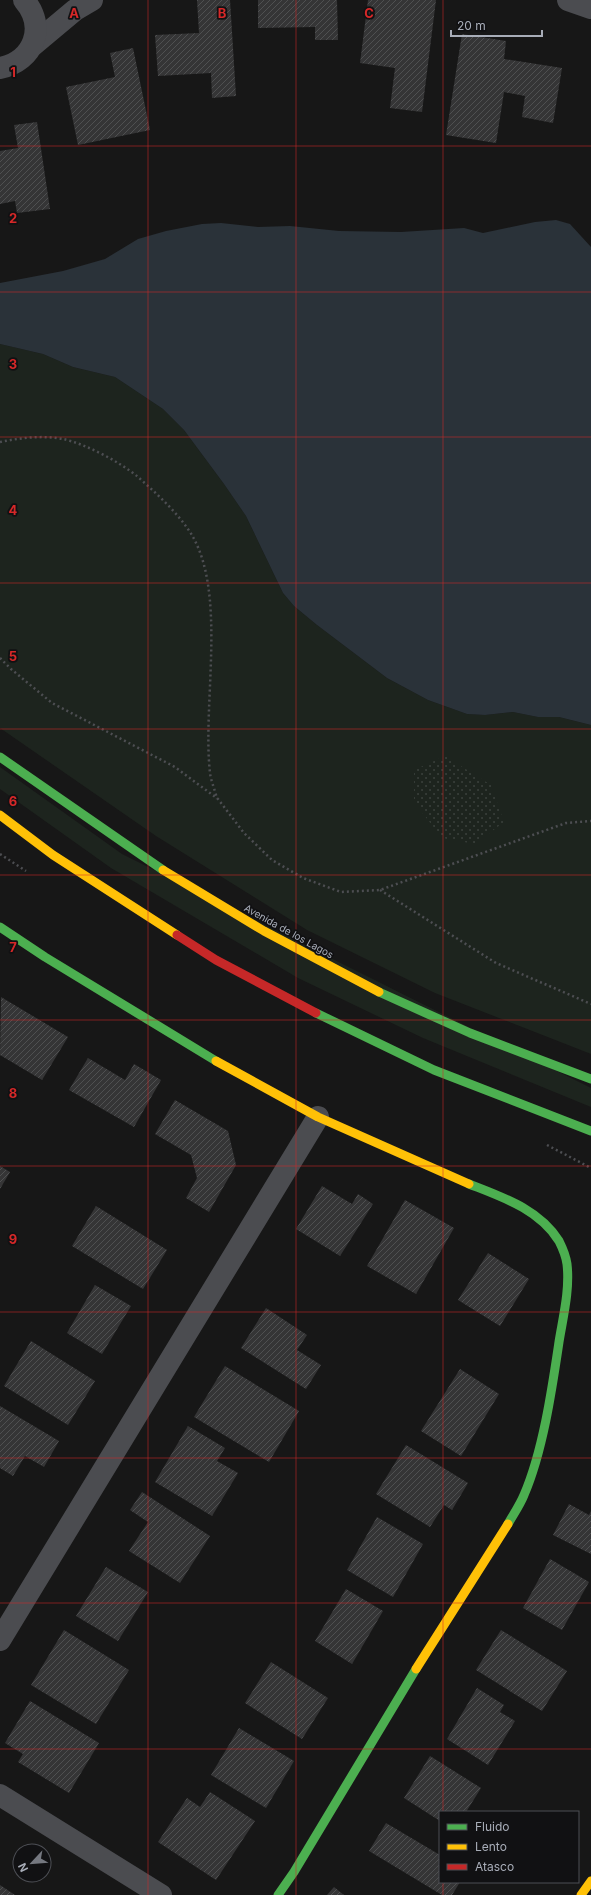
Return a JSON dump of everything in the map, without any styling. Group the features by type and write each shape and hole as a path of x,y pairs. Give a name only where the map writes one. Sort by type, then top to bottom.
{"street":[{"path":"24,0 30,7 35,20 35,33 32,46"},
{"path":"0,68 14,64 24,57 32,46 75,10 92,0"},
{"path":"568,0 591,8"},
{"name":"Avenida de los Lagos","path":"0,757 110,835 210,900 323,963 430,1016 555,1067 591,1079"},
{"path":"0,815 53,855 216,960 308,1009 434,1070 591,1131"},
{"path":"0,926 45,957 190,1047 318,1117 444,1174 500,1196 530,1211 546,1225 559,1242 567,1263 567,1296 551,1393 536,1456 524,1495 506,1528 436,1636 298,1865 278,1895"},
{"path":"0,1640 318,1117"},
{"path":"0,1796 161,1895"},
{"path":"581,1895 591,1881"}],"path":[{"path":"0,442 27,437 63,439 90,449 128,469 165,501 190,532 203,563 211,610 208,706 210,774 218,799"},
{"path":"0,658 52,703 175,767 218,799 244,833 272,860 303,878 341,892 380,890 566,823 591,821"},
{"path":"380,890 496,963 591,1004"}],"shaded area":[{"path":"556,220 570,224 591,247 591,725 559,717 538,717 513,712 485,715 467,714 428,700 387,678 317,625 294,606 283,593 246,516 184,430 163,409 115,377 73,367 43,354 0,344 0,283 63,271 105,259 138,239 166,231 202,224 221,223 258,227 290,226 339,231 401,232 464,228 483,233 535,222"},
{"path":"0,344 43,354 73,367 115,377 163,409 184,430 246,516 283,593 294,606 317,625 387,678 428,700 467,714 485,715 513,712 538,717 559,717 591,725 591,1054 435,993 307,930 156,836 0,728"},
{"path":"445,756 491,785 504,822 475,844 442,838 414,802 414,770"},
{"path":"0,767 122,854 591,1088 591,1107 423,1038 298,978 111,868 0,789"}],"building":[{"path":"197,0 230,0 236,96 212,98 211,73 158,76 155,35 199,33"},
{"path":"258,0 337,0 338,40 315,40 315,27 258,28"},
{"path":"368,0 436,0 422,112 390,108 395,68 360,63"},
{"path":"462,34 506,41 504,59 562,68 553,123 522,117 525,96 504,92 496,143 446,135"},
{"path":"133,48 150,130 78,145 66,87 115,77 110,53"},
{"path":"37,122 50,209 17,213 15,201 0,204 0,151 18,148 14,125"},
{"path":"1,997 68,1037 42,1080 0,1055"},
{"path":"88,1058 125,1080 134,1064 161,1080 134,1127 69,1090"},
{"path":"175,1100 228,1131 236,1165 209,1212 186,1198 197,1178 191,1155 155,1134"},
{"path":"0,1166 10,1172 0,1189"},
{"path":"322,1186 352,1204 358,1194 373,1204 340,1256 296,1229"},
{"path":"405,1200 454,1228 416,1294 367,1266"},
{"path":"96,1206 167,1250 143,1289 72,1246"},
{"path":"488,1253 529,1279 500,1326 458,1300"},
{"path":"95,1285 131,1306 102,1354 67,1333"},
{"path":"266,1308 307,1335 297,1350 321,1365 306,1389 241,1348"},
{"path":"31,1341 95,1381 68,1425 4,1386"},
{"path":"225,1366 299,1411 269,1462 194,1417"},
{"path":"460,1369 499,1394 461,1456 421,1431"},
{"path":"0,1406 59,1441 44,1467 25,1456 13,1476 0,1468"},
{"path":"188,1426 225,1448 217,1461 238,1473 212,1516 155,1482"},
{"path":"406,1445 468,1483 452,1510 444,1505 430,1527 376,1494"},
{"path":"142,1492 210,1536 180,1583 129,1551 148,1522 130,1510"},
{"path":"569,1504 589,1515 591,1511 591,1554 553,1535"},
{"path":"377,1517 423,1544 393,1597 347,1570"},
{"path":"550,1559 589,1582 562,1630 523,1608"},
{"path":"106,1567 148,1592 118,1641 76,1616"},
{"path":"346,1589 383,1611 352,1664 315,1641"},
{"path":"64,1630 129,1670 96,1724 31,1685"},
{"path":"501,1630 567,1671 542,1711 476,1670"},
{"path":"271,1662 328,1698 302,1739 245,1703"},
{"path":"477,1688 504,1705 500,1712 515,1721 488,1765 447,1739"},
{"path":"30,1701 99,1743 69,1793 18,1762 23,1754 5,1743"},
{"path":"239,1728 294,1761 266,1808 211,1775"},
{"path":"430,1756 481,1788 467,1811 439,1811 439,1820 404,1798"},
{"path":"210,1792 255,1821 216,1880 158,1842 187,1798 200,1807"},
{"path":"386,1823 439,1854 439,1883 459,1883 452,1895 442,1895 369,1851"},
{"path":"0,1885 15,1895 0,1895"},
{"path":"334,1887 344,1895 327,1895"}],"traffic: fast":[{"path":"0,757 163,870"},
{"path":"0,927 45,957 216,1061"},
{"path":"379,992 470,1033 591,1079"},
{"path":"316,1013 434,1070 591,1131"},
{"path":"469,1184 507,1199 519,1205 541,1220 559,1241 567,1264 568,1284 566,1303 542,1440 531,1478 524,1495 508,1524"},
{"path":"278,1895 294,1872 416,1669"}],"traffic: slow":[{"path":"0,815 53,855 177,935"},
{"path":"163,870 264,931 379,992"},
{"path":"216,1061 318,1117 469,1184"},
{"path":"416,1669 508,1524"},
{"path":"581,1895 591,1881"}],"traffic: jam":[{"path":"177,935 216,960 316,1013"}]}
